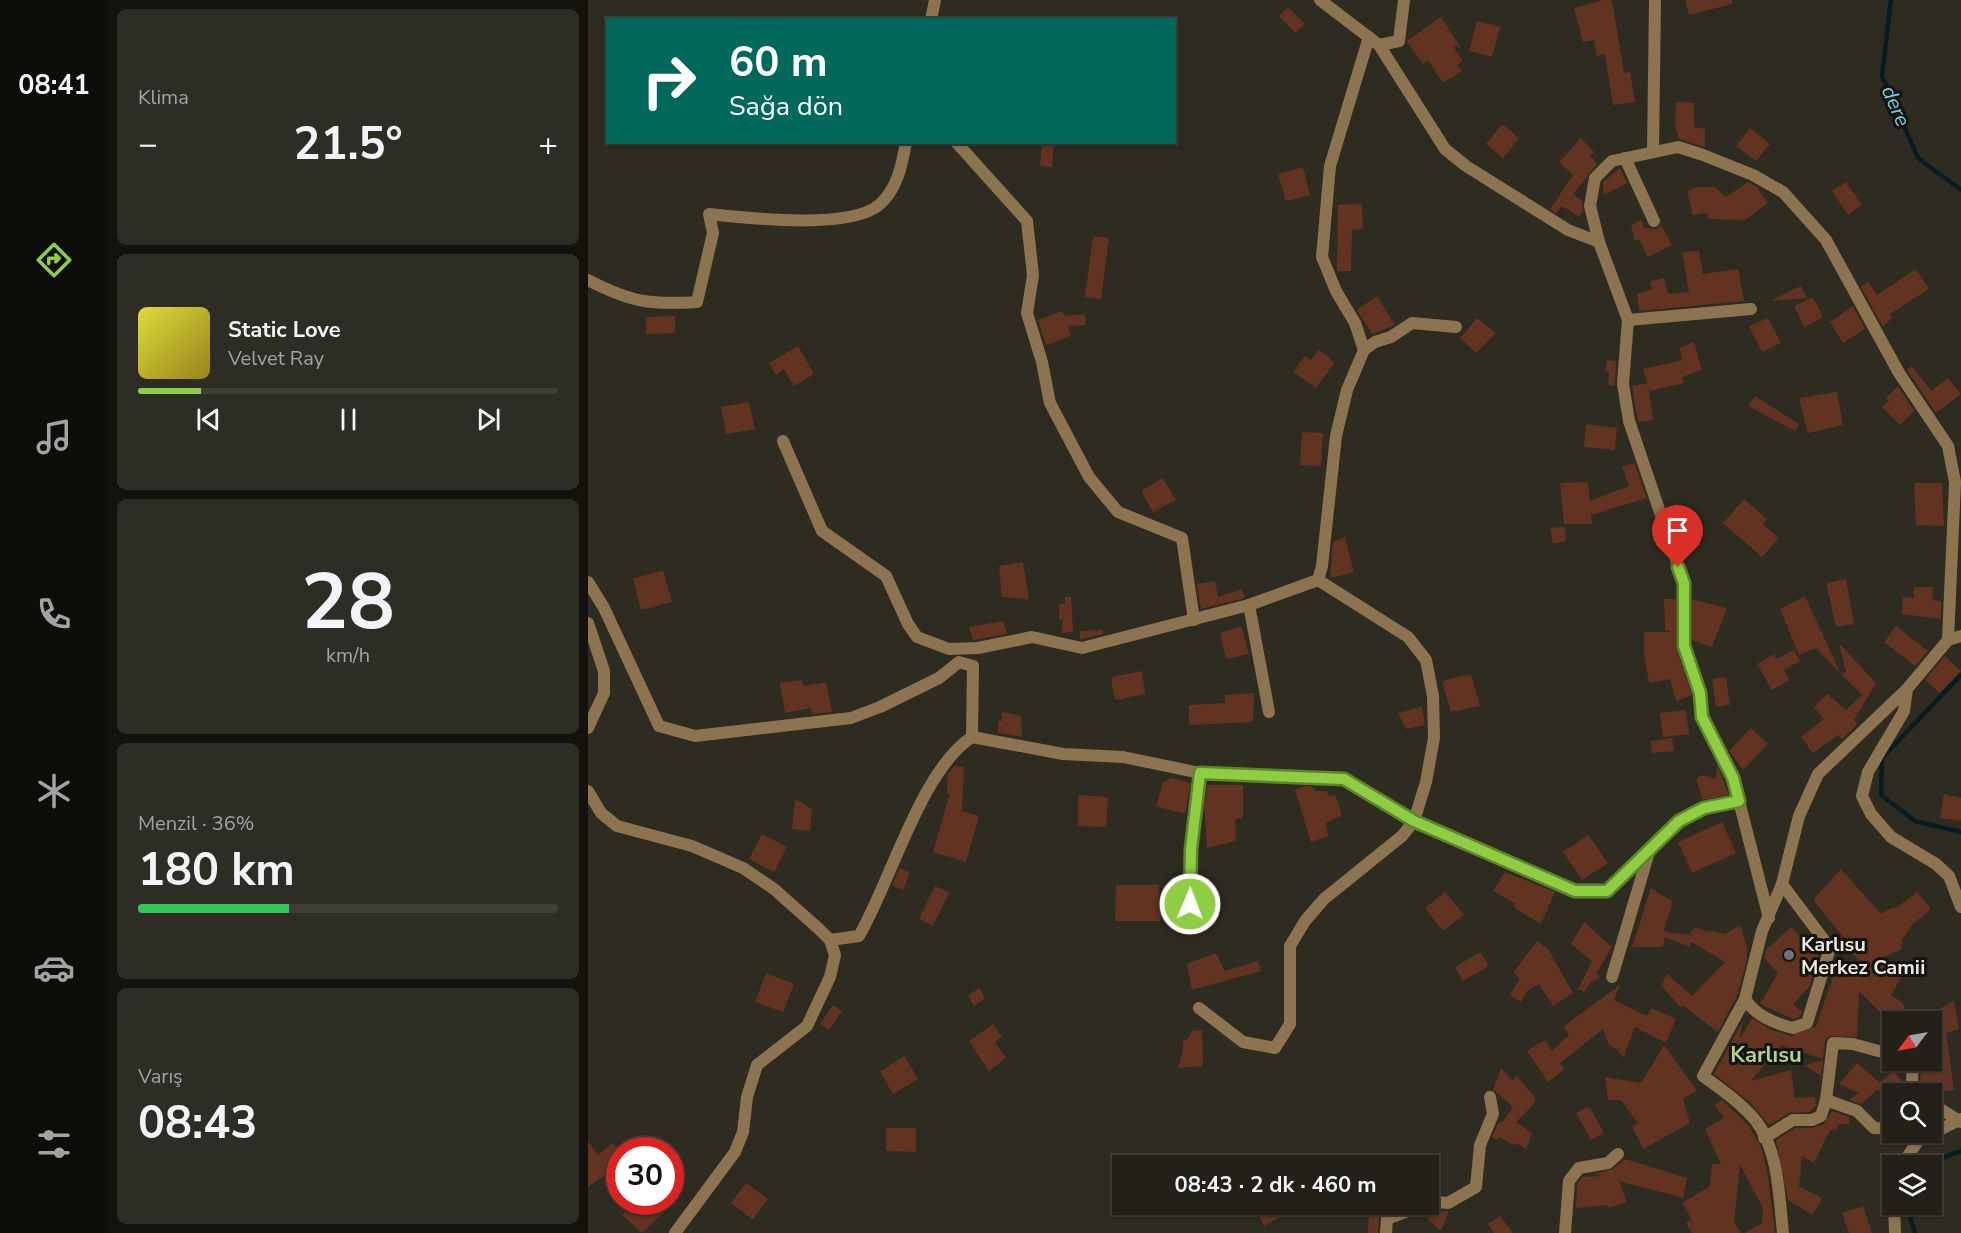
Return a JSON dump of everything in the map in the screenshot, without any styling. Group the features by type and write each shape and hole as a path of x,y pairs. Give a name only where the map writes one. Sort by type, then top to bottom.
{"street":[{"path":"931,18 935,0"},
{"path":"1320,0 1379,45 1445,149 1466,166 1568,230 1599,242"},
{"path":"1379,45 1400,41 1404,0"},
{"path":"1653,152 1655,0"},
{"path":"1364,350 1355,323 1336,291 1322,257 1330,166 1369,37"},
{"path":"588,280 618,295 654,304 697,302 713,232 709,214 762,219 821,219 863,212 877,207 887,197 901,171 906,144"},
{"path":"958,144 1027,220 1033,275 1027,313 1042,362 1050,403 1089,477 1118,512 1182,538 1194,620"},
{"path":"1769,918 1733,778 1702,717 1700,693 1684,646 1684,583 1629,421 1623,384 1628,320 1599,242 1590,207 1595,178 1612,161 1678,147 1754,175 1782,192 1826,240 1899,373 1948,446 1955,483 1948,640"},
{"path":"1625,158 1654,221"},
{"path":"1628,320 1699,316 1751,309"},
{"path":"1318,580 1323,555 1336,436 1347,390 1364,350 1375,342 1391,337 1412,323 1456,327"},
{"path":"783,441 822,531 886,576 908,624 917,637 933,645 949,649 978,648 1032,637 1082,648 1249,605 1318,580"},
{"path":"1199,1008 1243,1042 1275,1048 1290,1024 1290,946 1305,921 1324,899 1402,836 1414,821 1426,782 1434,738 1433,696 1426,660 1408,637 1318,580"},
{"path":"588,582 604,608 659,726 695,736 851,718 880,707 939,678 959,662 973,666 972,737"},
{"path":"1249,605 1269,712"},
{"path":"588,623 603,671 603,693 588,728"},
{"path":"1784,1233 1778,1186 1764,1138 1757,1123 1735,1100 1703,1076 1745,999 1762,931 1782,884 1799,816 1818,774 1906,689 1948,640 1961,636"},
{"path":"1906,689 1904,711 1868,772 1862,796 1871,814 1892,837 1936,864 1949,876 1961,907"},
{"path":"830,939 859,936 873,912 884,884 941,766 957,747 972,737 1063,754 1123,756 1200,773 1344,779 1414,821 1575,891 1607,891 1679,821 1704,808 1739,801"},
{"path":"1189,922 1191,849 1200,773"},
{"path":"588,791 601,813 617,826 692,846 743,868 774,889 830,939 835,955 830,977 807,1026 757,1065 750,1081 743,1132 735,1152 675,1233"},
{"path":"1612,977 1649,852"},
{"path":"1745,999 1750,1008 1762,1017 1793,1028 1807,1023 1813,1008 1830,948 1782,884"},
{"path":"1764,1138 1793,1120 1812,1120 1821,1116 1826,1100 1833,1043 1853,1044 1882,1052"},
{"path":"1439,1202 1448,1203 1476,1187 1480,1145 1492,1114 1490,1097"},
{"path":"1826,1100 1857,1111 1874,1128 1882,1128"},
{"path":"1942,1110 1959,1121"},
{"path":"1942,1129 1959,1121"},
{"path":"1565,1233 1569,1181 1579,1168 1608,1163 1618,1154"},
{"path":"1386,1233 1387,1220 1400,1215"},
{"path":"1893,1215 1895,1233"}],"building":[{"path":"1603,0 1612,0 1624,73 1630,72 1635,102 1613,105 1605,54 1597,56 1594,40 1583,42 1574,8"},
{"path":"1685,0 1732,0 1732,4 1689,15"},
{"path":"1288,7 1305,24 1295,33 1279,16"},
{"path":"1441,17 1461,48 1453,46 1463,61 1457,65 1462,71 1443,83 1428,60 1423,64 1407,41"},
{"path":"1477,21 1500,27 1492,57 1469,51"},
{"path":"1676,102 1694,103 1694,127 1705,129 1705,147 1679,139 1675,124"},
{"path":"1502,124 1519,138 1503,158 1486,144"},
{"path":"1750,128 1770,144 1756,161 1736,146"},
{"path":"1581,138 1594,152 1590,156 1597,164 1573,194 1582,201 1583,211 1579,217 1562,206 1556,213 1550,209 1573,175 1559,162"},
{"path":"1042,144 1054,144 1052,167 1040,166"},
{"path":"1303,167 1310,195 1286,201 1278,174"},
{"path":"1620,168 1627,183 1603,195 1603,182"},
{"path":"1748,182 1757,187 1768,203 1745,220 1708,219 1707,213 1693,215 1687,191 1697,187 1715,187 1726,197"},
{"path":"1846,182 1862,205 1848,215 1832,191"},
{"path":"1362,204 1363,229 1352,230 1351,271 1337,271 1338,205"},
{"path":"1641,220 1644,228 1657,229 1661,225 1672,245 1648,257 1639,239 1635,241 1631,225"},
{"path":"1093,236 1109,238 1101,299 1085,297"},
{"path":"1699,251 1703,274 1738,269 1744,301 1639,311 1637,294 1652,289 1650,281 1664,278 1668,294 1689,292 1682,252"},
{"path":"1916,269 1929,289 1890,314 1892,318 1883,327 1861,287 1868,282 1877,295"},
{"path":"1801,286 1807,298 1772,300"},
{"path":"1377,296 1395,325 1372,334 1357,310"},
{"path":"1813,297 1823,317 1804,327 1794,306"},
{"path":"1853,306 1865,329 1843,343 1830,322"},
{"path":"1062,311 1064,316 1085,314 1086,325 1068,326 1071,336 1046,345 1038,320"},
{"path":"675,316 675,333 646,334 646,317"},
{"path":"1477,318 1496,333 1476,353 1460,338"},
{"path":"1768,318 1781,343 1762,352 1749,326"},
{"path":"1694,342 1702,370 1682,377 1684,383 1650,391 1643,369 1683,360 1679,348"},
{"path":"798,346 814,374 794,386 784,369 776,375 769,363"},
{"path":"1319,350 1335,362 1316,388 1293,372 1305,356 1311,360"},
{"path":"1607,360 1616,361 1615,386 1608,385 1609,372 1605,371"},
{"path":"1912,366 1931,391 1948,378 1961,394 1936,413 1907,370"},
{"path":"1648,383 1653,420 1638,422 1632,386"},
{"path":"1898,386 1914,411 1900,425 1882,407 1889,401 1886,398"},
{"path":"1837,392 1843,425 1808,433 1799,398"},
{"path":"1755,396 1799,424 1795,431 1748,406"},
{"path":"749,402 755,429 726,434 721,407"},
{"path":"1586,424 1617,428 1615,450 1584,447"},
{"path":"1302,432 1323,433 1321,466 1300,465"},
{"path":"1634,463 1647,498 1591,515 1592,524 1564,524 1560,483 1588,482 1590,501 1629,486 1622,467"},
{"path":"1163,478 1176,500 1153,512 1141,491"},
{"path":"1914,483 1942,483 1944,526 1916,525"},
{"path":"1744,499 1767,519 1763,524 1779,538 1762,557 1723,523"},
{"path":"1677,504 1690,530 1692,527 1701,545 1682,552 1668,510"},
{"path":"1565,527 1566,541 1553,544 1550,528"},
{"path":"1345,537 1354,572 1330,578 1333,542"},
{"path":"1023,562 1029,599 1002,597 999,566"},
{"path":"663,570 672,602 641,610 633,579"},
{"path":"1846,579 1854,624 1836,627 1826,583"},
{"path":"1215,581 1218,597 1242,589 1245,598 1201,609 1197,584"},
{"path":"1914,587 1933,587 1932,600 1941,601 1941,619 1902,614 1903,597 1914,598"},
{"path":"1805,596 1838,671 1816,648 1799,655 1780,609"},
{"path":"1065,597 1071,597 1073,632 1061,633 1063,619 1059,620 1059,604 1065,604"},
{"path":"1664,599 1676,599 1676,648 1692,695 1676,701 1670,679 1649,683 1644,653 1644,632 1671,632 1665,630"},
{"path":"1692,599 1727,608 1712,647 1692,640"},
{"path":"1003,621 1007,634 973,640 969,627"},
{"path":"1241,626 1249,654 1226,659 1220,633"},
{"path":"1896,626 1928,651 1915,666 1884,642"},
{"path":"1103,630 1103,634 1080,639 1080,631"},
{"path":"1839,643 1876,683 1854,720 1857,723 1852,730 1842,739 1838,735 1813,753 1801,737 1824,719 1814,707 1827,694 1846,710 1862,695 1840,673 1846,672"},
{"path":"1794,650 1800,661 1784,670 1789,680 1772,690 1757,664 1774,654 1777,659"},
{"path":"1945,656 1961,671 1940,693 1925,680"},
{"path":"1142,671 1145,694 1116,700 1112,677"},
{"path":"1471,674 1480,706 1451,712 1442,681"},
{"path":"1726,677 1730,705 1716,707 1712,679"},
{"path":"802,680 804,686 826,682 832,712 812,714 811,708 785,713 780,683"},
{"path":"1254,693 1253,722 1189,725 1189,705 1225,703 1225,695"},
{"path":"1422,706 1425,725 1406,729 1398,713"},
{"path":"1686,710 1689,734 1663,737 1660,713"},
{"path":"1002,712 1021,716 1022,737 998,733 998,721 1002,721"},
{"path":"1751,728 1768,744 1743,770 1729,751"},
{"path":"1672,738 1674,751 1652,753 1651,741"},
{"path":"954,766 964,767 962,811 979,816 966,862 933,852 950,793 947,793 948,774"},
{"path":"1718,766 1729,795 1703,800 1696,779 1702,775 1715,779"},
{"path":"1171,778 1191,783 1185,814 1156,806 1163,782"},
{"path":"1207,785 1243,785 1243,818 1235,819 1236,841 1207,848 1204,805"},
{"path":"1311,786 1315,791 1326,791 1329,796 1335,794 1342,815 1326,823 1328,836 1311,842 1295,790"},
{"path":"1944,794 1961,798 1961,821 1940,818"},
{"path":"1078,795 1108,797 1106,827 1078,826"},
{"path":"795,799 812,809 810,831 792,829"},
{"path":"1722,822 1736,853 1692,873 1678,842"},
{"path":"762,834 787,847 774,872 749,859"},
{"path":"1588,835 1608,863 1582,880 1563,852"},
{"path":"900,868 910,873 903,890 892,885"},
{"path":"1841,869 1881,914 1893,907 1895,909 1917,892 1931,909 1913,924 1902,940 1901,950 1883,957 1901,978 1891,995 1902,1002 1906,1011 1886,1011 1885,1009 1880,1012 1859,991 1857,1037 1829,1036 1825,1041 1823,1059 1781,1045 1751,1081 1791,1070 1795,1098 1815,1097 1816,1106 1810,1112 1789,1113 1769,1125 1750,1102 1714,1074 1742,1022 1740,1039 1752,1018 1769,1029 1791,1036 1816,1026 1836,968 1860,962 1851,952 1853,949 1813,900"},
{"path":"1505,872 1555,892 1541,924 1513,907 1516,904 1493,891"},
{"path":"1116,885 1159,885 1161,921 1115,921"},
{"path":"935,886 949,893 933,926 919,919"},
{"path":"1651,888 1673,902 1665,932 1690,935 1694,927 1725,934 1740,925 1747,947 1747,959 1737,996 1718,1032 1682,1005 1681,1008 1661,985 1667,974 1692,996 1725,962 1692,942 1690,947 1665,937 1663,947 1632,947"},
{"path":"1445,892 1464,915 1443,931 1425,908"},
{"path":"1584,922 1612,947 1596,974 1600,977 1590,983 1584,992 1580,989 1577,991 1592,961 1571,944"},
{"path":"1791,927 1819,957 1810,986 1793,1004 1802,1012 1800,1017 1793,1019 1760,1004 1778,973 1764,958 1766,950"},
{"path":"1537,941 1548,949 1573,993 1553,1006 1539,984 1527,991 1521,1002 1510,995 1520,978 1513,973"},
{"path":"1480,952 1489,966 1463,981 1455,967"},
{"path":"1216,953 1225,971 1258,961 1261,971 1192,990 1187,964"},
{"path":"766,973 794,984 783,1012 755,1002"},
{"path":"1620,985 1614,1000 1647,1016 1652,1008 1676,1019 1666,1043 1635,1027 1623,1058 1618,1050 1609,1045 1603,1029 1560,1063 1564,1070 1548,1082 1527,1051 1545,1040 1552,1051 1569,1035 1564,1026"},
{"path":"979,988 985,998 974,1006 968,996"},
{"path":"1954,1001 1959,1029 1946,1033 1954,1090 1942,1092 1942,1083 1920,1082 1921,1071 1942,1071 1942,1011 1936,1011"},
{"path":"833,1005 842,1011 829,1030 820,1024"},
{"path":"993,1024 1002,1037 995,1042 1006,1058 989,1071 969,1041"},
{"path":"1202,1030 1203,1066 1178,1068 1183,1040 1187,1040 1192,1031"},
{"path":"1664,1045 1697,1090 1683,1099 1690,1123 1643,1149 1632,1126 1638,1123 1621,1100 1608,1100 1605,1077 1641,1083"},
{"path":"904,1056 918,1079 893,1094 880,1072"},
{"path":"1823,1060 1821,1076 1805,1065"},
{"path":"1857,1063 1880,1083 1893,1071 1904,1083 1882,1083 1882,1093 1878,1089 1861,1104 1849,1100 1859,1093 1839,1084"},
{"path":"1501,1068 1512,1080 1517,1076 1536,1099 1516,1122 1532,1133 1526,1149 1517,1143 1513,1145 1500,1137 1496,1140 1492,1137 1499,1122 1502,1123 1513,1107 1493,1089"},
{"path":"1722,1100 1749,1126 1762,1149 1775,1233 1745,1233 1762,1223 1763,1208 1740,1165 1734,1222 1741,1233 1692,1233 1686,1223 1692,1220 1682,1203 1710,1186 1712,1164 1721,1164 1705,1129 1724,1118 1715,1105"},
{"path":"1590,1108 1604,1133 1591,1140 1576,1113"},
{"path":"1832,1111 1849,1117 1850,1124 1838,1124 1837,1130 1830,1130 1814,1163 1802,1156 1799,1187 1822,1198 1813,1215 1788,1200 1776,1140 1795,1128 1812,1128 1824,1124"},
{"path":"886,1128 916,1128 916,1152 886,1151"},
{"path":"588,1141 598,1155 606,1148 606,1174 588,1187"},
{"path":"1625,1159 1687,1178 1683,1198 1619,1181 1627,1202 1608,1208 1608,1205 1576,1208 1577,1184 1582,1177 1601,1176 1594,1174 1613,1169"},
{"path":"746,1183 768,1199 753,1220 731,1203"},
{"path":"1863,1206 1872,1233 1849,1233 1842,1213"},
{"path":"1449,1211 1441,1231 1428,1219 1430,1215 1439,1215 1439,1212"},
{"path":"622,1215 661,1215 642,1233"},
{"path":"1258,1215 1284,1215 1264,1226"},
{"path":"1369,1215 1379,1215 1378,1233 1368,1233"},
{"path":"1500,1216 1513,1233 1494,1233 1488,1224"}],"waterway":[{"name":"dere","path":"1891,0 1882,76 1918,158 1961,190"},
{"path":"1961,675 1882,758 1881,795 1915,821 1961,832"},
{"path":"1942,1158 1961,1151"},
{"path":"1909,1215 1915,1233"}],"place":[{"name":"Karlısu Merkez Camii","path":"1789,955"}],"district":[{"name":"Karlısu","path":"1766,1055"}],"route":[{"path":"1190,904 1191,849 1200,773 1270,774 1344,779 1414,821 1575,891 1607,891 1679,821 1704,808 1739,801 1733,778 1702,717 1700,693 1684,646 1686,617 1684,583 1678,567"}]}
